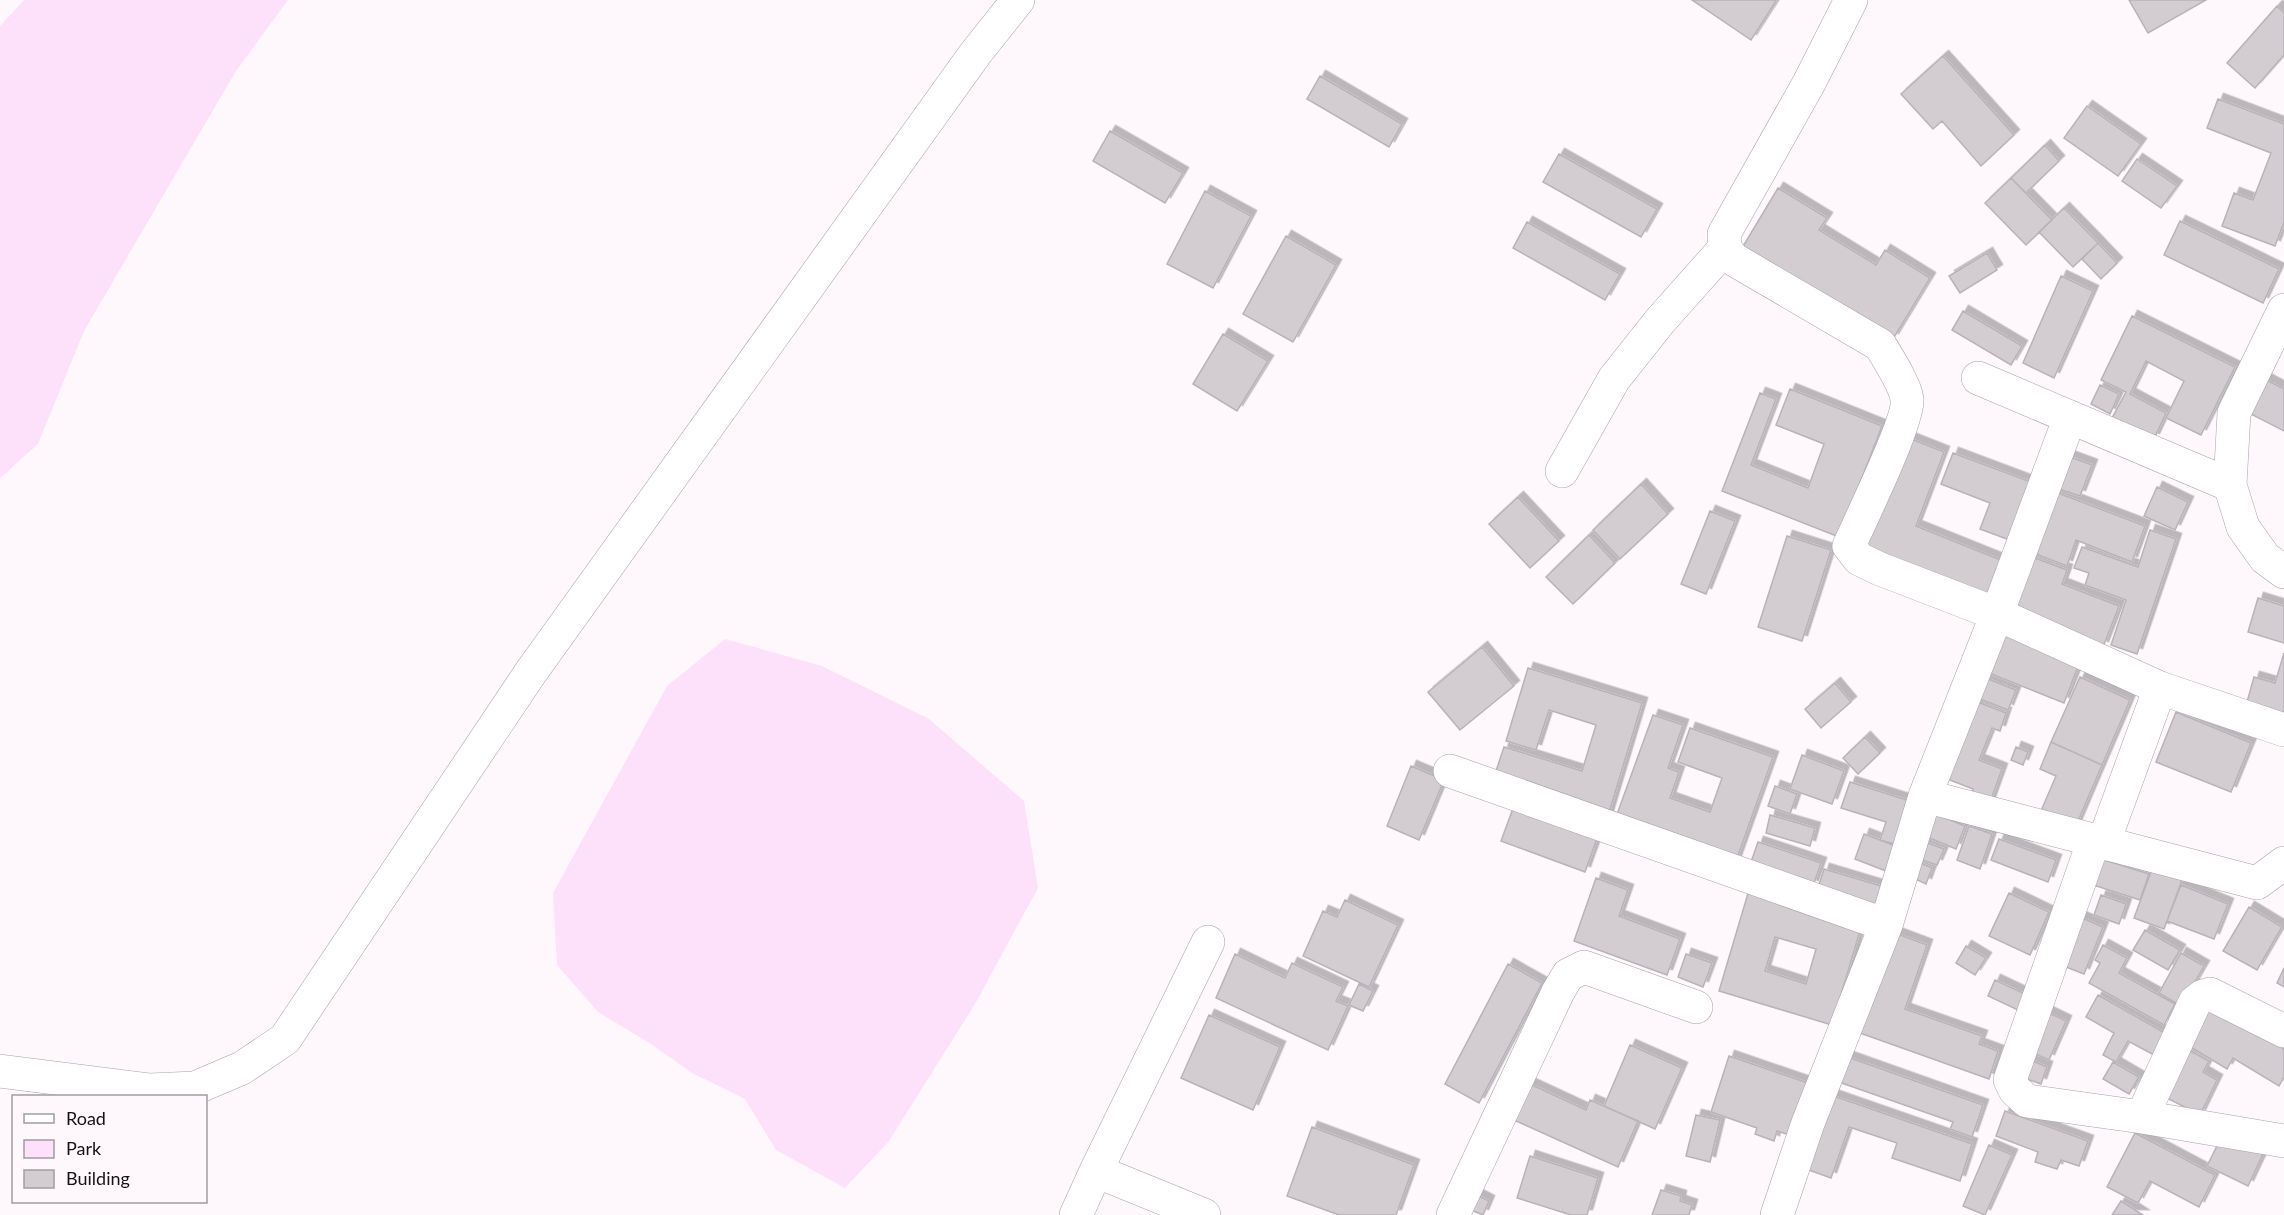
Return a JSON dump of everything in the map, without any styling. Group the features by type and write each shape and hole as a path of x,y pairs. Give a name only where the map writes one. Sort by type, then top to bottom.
{"street":[{"path":"0,1071 150,1090 195,1088 242,1068 285,1039 531,672 975,54 1018,0"},
{"path":"1851,0 1809,83 1724,234 1725,248 1733,259 1880,345 1892,363 1907,400 1898,434 1849,546 1859,560 1880,569 1997,614 2160,687 2284,730"},
{"path":"1562,471 1614,380 1660,321 1725,248"},
{"path":"2284,310 2234,413 2230,485 2243,527 2265,558 2284,572"},
{"path":"1978,378 2230,485"},
{"path":"1777,1215 1808,1123 1886,926 1925,796 1997,614 2070,417"},
{"path":"2160,687 2098,842 2010,1080 2015,1090 2028,1101 2284,1141"},
{"path":"1450,771 1886,926"},
{"path":"1925,796 2257,883 2284,863"},
{"path":"1076,1215 1208,942"},
{"path":"1453,1215 1568,975 1584,967 1696,1007"},
{"path":"2142,1117 2195,1002 2203,996 2210,994 2284,1031"},
{"path":"1096,1171 1204,1215"}],"green space":[{"path":"24,0 288,0 236,71 84,331 38,444 0,478 0,26"},
{"path":"725,639 822,666 929,719 1024,801 1038,888 975,1004 889,1141 845,1188 776,1150 745,1099 692,1073 651,1044 598,1012 557,965 553,893 667,686"}],"building":[{"path":"1692,0 1775,0 1776,1 1751,40"},
{"path":"2129,0 2206,0 2148,33"},
{"path":"2277,6 2284,13 2284,55 2255,88 2227,63"},
{"path":"1943,56 2014,135 1981,166 1942,121 1933,129 1901,94"},
{"path":"1320,76 1402,124 1389,147 1307,99"},
{"path":"2218,99 2284,124 2284,222 2275,246 2222,226 2234,193 2253,200 2271,153 2207,128"},
{"path":"2087,106 2141,144 2118,176 2064,138"},
{"path":"1110,131 1183,173 1165,203 1093,161"},
{"path":"2045,145 2059,161 2026,193 2011,178"},
{"path":"1559,154 1657,209 1641,237 1543,182"},
{"path":"2137,159 2177,186 2161,208 2122,181"},
{"path":"2011,178 2052,220 2026,245 1985,203"},
{"path":"1778,188 1827,218 1819,230 1876,265 1885,250 1930,278 1893,339 1742,248"},
{"path":"1205,191 1251,216 1213,288 1167,264"},
{"path":"2064,208 2098,243 2073,267 2039,232"},
{"path":"2180,221 2279,269 2263,303 2164,255"},
{"path":"1527,222 1620,274 1605,300 1513,248"},
{"path":"1286,236 1336,265 1293,342 1243,314"},
{"path":"2098,243 2117,263 2101,279 2082,259"},
{"path":"1987,253 1997,270 1960,293 1949,276"},
{"path":"2061,276 2093,291 2054,378 2023,363"},
{"path":"1963,311 2022,346 2011,365 1952,330"},
{"path":"2132,316 2235,367 2201,435 2166,418 2184,381 2146,361 2130,394 2166,413 2154,439 2112,418 2126,392 2101,380"},
{"path":"1223,334 1268,361 1237,411 1193,384"},
{"path":"2265,379 2284,389 2284,431 2247,412"},
{"path":"2100,385 2119,394 2110,414 2091,404"},
{"path":"1790,389 1882,426 1839,537 1722,491 1760,393 1776,399 1751,465 1808,488 1824,444 1776,425"},
{"path":"1906,437 1944,452 1916,526 2008,563 1995,598 1863,546"},
{"path":"1953,453 2036,484 2015,542 1980,529 1990,503 1941,484"},
{"path":"2062,454 2092,465 2080,496 2050,486"},
{"path":"1641,484 1668,514 1620,559 1593,530"},
{"path":"2157,487 2188,502 2175,530 2144,516"},
{"path":"2050,490 2145,526 2132,562 2076,540 2067,566 2028,551"},
{"path":"1518,497 1559,541 1530,568 1489,524"},
{"path":"1710,511 1735,521 1706,594 1681,584"},
{"path":"2150,530 2176,539 2137,654 2111,645 2126,600 2085,585 2089,573 2074,568 2082,547 2138,567"},
{"path":"1589,535 1615,563 1573,604 1546,577"},
{"path":"1787,536 1831,550 1802,641 1758,627"},
{"path":"2027,555 2067,570 2062,584 2119,606 2103,647 2007,611"},
{"path":"2258,598 2284,606 2284,643 2248,632"},
{"path":"2002,625 2082,656 2064,703 1984,671"},
{"path":"1482,647 1514,686 1460,730 1428,692"},
{"path":"2284,653 2284,721 2245,709 2254,677 2275,683"},
{"path":"1528,668 1642,703 1608,816 1493,780 1504,747 1582,771 1596,725 1549,710 1536,750 1506,741"},
{"path":"1983,677 2016,690 2008,710 1975,697"},
{"path":"2080,677 2130,700 2102,765 2051,742"},
{"path":"1835,683 1851,702 1821,728 1805,709"},
{"path":"1975,701 2006,713 2000,731 1992,728 1979,760 2002,769 1989,805 1970,797 1973,789 1945,778"},
{"path":"2176,712 2251,743 2231,792 2156,762"},
{"path":"1653,715 1683,725 1668,768 1679,772 1670,798 1710,812 1722,778 1678,762 1690,728 1773,757 1736,861 1616,817"},
{"path":"1865,737 1880,753 1858,774 1843,758"},
{"path":"2051,742 2102,765 2075,828 2040,813 2056,776 2040,769"},
{"path":"2016,747 2028,752 2023,765 2011,760"},
{"path":"1802,755 1844,771 1832,804 1790,789"},
{"path":"1411,766 1444,780 1419,840 1387,826"},
{"path":"1850,782 1916,803 1902,846 1880,840 1886,822 1841,808"},
{"path":"1775,786 1797,794 1790,814 1768,806"},
{"path":"1515,803 1599,833 1585,872 1501,841"},
{"path":"1936,814 1965,826 1956,849 1927,837"},
{"path":"1770,815 1815,828 1810,846 1766,833"},
{"path":"1969,826 1992,834 1980,869 1957,860"},
{"path":"1864,834 1901,848 1891,873 1855,859"},
{"path":"1999,839 2056,860 2048,882 1991,860"},
{"path":"1758,842 1821,863 1813,886 1750,865"},
{"path":"1925,842 1944,849 1937,865 1919,859"},
{"path":"2092,856 2149,874 2140,900 2084,882"},
{"path":"1918,862 1932,868 1926,884 1911,877"},
{"path":"1824,869 1881,886 1875,906 1818,888"},
{"path":"2152,869 2182,880 2164,929 2134,918"},
{"path":"1596,878 1628,890 1619,916 1680,939 1667,975 1574,941"},
{"path":"2181,885 2228,904 2214,939 2167,921"},
{"path":"1749,890 1862,924 1832,1025 1719,991","holes":["1775,937 1816,949 1806,984 1765,971"]},
{"path":"2009,893 2049,912 2030,955 1989,936"},
{"path":"2101,895 2126,904 2119,924 2094,915"},
{"path":"1345,900 1398,925 1369,987 1303,956 1323,911 1337,917"},
{"path":"2249,907 2282,927 2257,970 2223,951"},
{"path":"2080,917 2103,927 2084,974 2061,965"},
{"path":"2145,930 2180,950 2168,970 2133,950"},
{"path":"1895,933 1927,945 1905,1009 1982,1036 1979,1044 1998,1051 1989,1079 1860,1033"},
{"path":"2103,945 2127,958 2119,973 2175,1004 2164,1025 2089,983 2100,963 2095,960"},
{"path":"1966,946 1986,958 1975,975 1956,963"},
{"path":"2181,953 2204,966 2181,1006 2159,993"},
{"path":"1235,954 1285,978 1292,963 1343,987 1336,1001 1348,1006 1328,1050 1216,998"},
{"path":"1686,954 1712,963 1703,987 1678,977"},
{"path":"1508,964 1542,983 1479,1103 1445,1084"},
{"path":"2284,968 2284,987 2277,983"},
{"path":"1995,980 2025,994 2018,1010 1988,996"},
{"path":"1359,984 1373,991 1363,1011 1349,1005"},
{"path":"2098,995 2165,1033 2154,1055 2128,1041 2116,1062 2103,1055 2114,1033 2086,1017"},
{"path":"2208,1002 2284,1049 2284,1077 2279,1086 2233,1058 2227,1069 2184,1043"},
{"path":"2047,1012 2066,1021 2049,1060 2029,1051"},
{"path":"1209,1015 1280,1047 1253,1110 1181,1078"},
{"path":"1630,1045 1682,1068 1655,1129 1604,1106"},
{"path":"2181,1046 2209,1061 2203,1072 2217,1080 2200,1115 2157,1093"},
{"path":"1842,1055 1983,1105 1972,1137 1950,1129 1953,1122 1833,1080"},
{"path":"1729,1056 1808,1083 1790,1135 1777,1131 1774,1141 1755,1134 1757,1128 1711,1112"},
{"path":"2023,1057 2047,1067 2041,1084 2016,1075"},
{"path":"2113,1062 2139,1077 2129,1094 2103,1079"},
{"path":"1530,1084 1586,1110 1590,1100 1638,1121 1618,1167 1514,1120"},
{"path":"1831,1095 1972,1144 1960,1181 1892,1158 1897,1143 1849,1127 1831,1178 1806,1169"},
{"path":"2005,1111 2088,1141 2079,1166 2061,1160 2057,1169 2035,1162 2038,1152 1996,1136"},
{"path":"1696,1115 1720,1120 1710,1162 1686,1156"},
{"path":"1312,1127 1414,1165 1396,1215 1339,1215 1287,1196"},
{"path":"2135,1133 2215,1175 2199,1207 2150,1181 2138,1203 2107,1187"},
{"path":"2223,1134 2263,1154 2248,1186 2207,1166"},
{"path":"1989,1145 2012,1155 1985,1215 1963,1206"},
{"path":"1530,1156 1598,1178 1587,1215 1571,1215 1517,1198"},
{"path":"1661,1190 1681,1196 1680,1201 1692,1205 1689,1215 1652,1215"},
{"path":"1471,1192 1489,1201 1483,1215 1464,1207"},
{"path":"2121,1201 2143,1215 2112,1215"}]}
